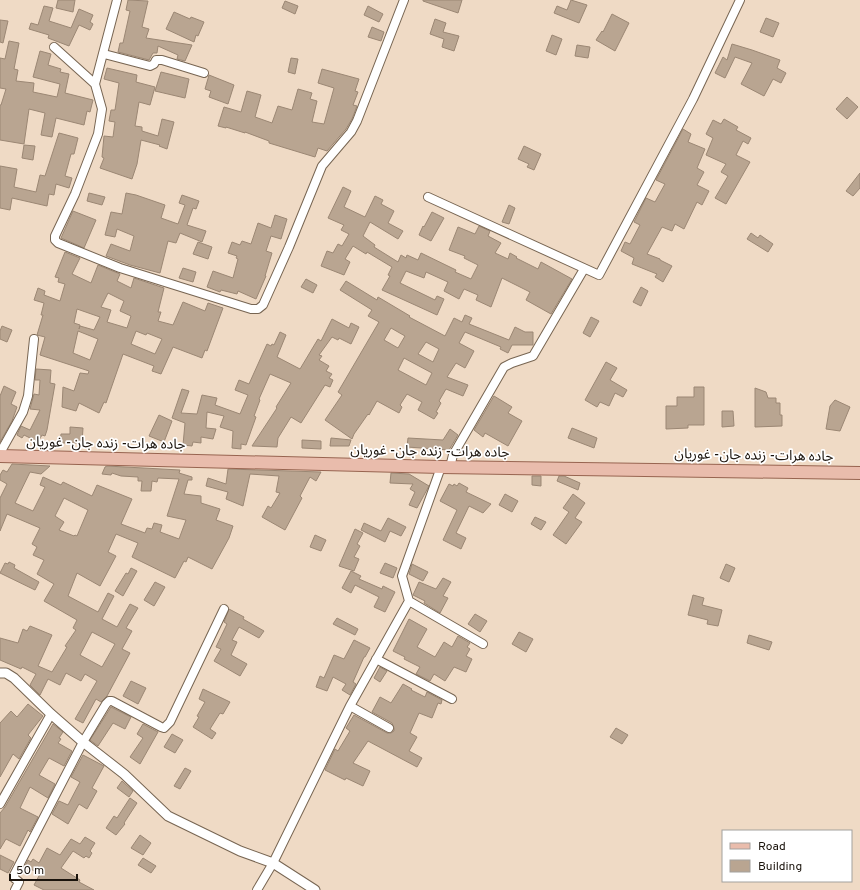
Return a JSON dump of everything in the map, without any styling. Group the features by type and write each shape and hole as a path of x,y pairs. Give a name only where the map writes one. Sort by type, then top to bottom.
{"main road":[{"name":"جاده هرات- زنده جان- غوریان","path":"0,456 445,467 860,473"}],"street":[{"path":"95,84 117,0"},
{"path":"54,47 95,84 102,109 98,134 75,194 55,236 55,240 58,243 120,268 251,309 258,309 263,305 322,166 351,132 358,121 404,0"},
{"path":"428,197 599,275 693,99 740,0"},
{"path":"104,54 150,66 154,64 156,60 162,60 204,73"},
{"path":"483,644 409,601 402,576 445,467 504,367 533,356 584,269"},
{"path":"0,453 23,412 28,396 34,339"},
{"path":"257,890 273,863 350,706 409,601"},
{"path":"15,890 19,882 14,878 14,875 82,742 109,701 116,703 161,727 164,728 167,726 224,610"},
{"path":"376,659 452,699"},
{"path":"0,673 6,673 14,678 82,742 124,774 168,816 240,851 273,863 315,890"},
{"path":"350,706 389,728"},
{"path":"0,804 51,714"}],"building":[{"path":"58,0 75,0 73,12 56,8"},
{"path":"128,0 148,1 142,27 149,29 146,38 192,45 185,61 177,59 178,55 158,46 157,53 153,53 149,60 118,52 120,43 123,43 130,11 126,10"},
{"path":"423,0 462,0 458,13"},
{"path":"571,0 587,5 579,23 554,13 557,6 567,10"},
{"path":"285,1 298,6 295,14 282,8"},
{"path":"44,6 53,8 49,21 71,28 79,9 93,15 90,22 93,24 90,30 79,25 69,46 48,38 49,35 29,29 31,23 38,25"},
{"path":"368,6 383,14 379,22 364,15"},
{"path":"174,12 190,19 191,17 204,22 198,36 196,35 194,42 166,29"},
{"path":"612,14 629,23 615,51 596,40 602,31 603,32"},
{"path":"766,18 779,23 773,37 760,32"},
{"path":"435,19 446,23 443,32 459,36 454,51 442,47 444,39 430,34"},
{"path":"0,20 8,21 3,43 0,42"},
{"path":"372,27 384,32 381,41 368,37"},
{"path":"552,35 562,39 556,55 546,51"},
{"path":"9,41 19,43 14,69 18,70 16,81 34,83 33,92 57,97 60,84 33,77 40,51 51,54 48,65 61,69 60,72 69,74 65,93 93,100 90,112 87,111 84,125 56,118 52,137 41,135 45,113 29,109 24,144 0,140 0,105 6,89 0,88 0,58 5,59"},
{"path":"732,44 780,60 777,68 786,73 781,83 773,79 764,96 741,84 752,63 735,57 725,78 715,73 723,57 727,60"},
{"path":"577,45 590,47 588,58 575,56"},
{"path":"291,58 298,59 295,74 288,72"},
{"path":"107,68 137,75 136,82 155,87 150,105 139,102 135,126 142,127 142,131 158,136 162,119 174,122 167,149 159,146 160,145 141,140 137,164 132,179 100,168 104,158 102,157 104,136 113,137 115,122 109,121 111,110 115,110 119,83 104,79"},
{"path":"322,69 359,79 355,91 358,92 353,105 357,106 352,119 346,129 327,151 318,148 315,157 269,143 269,141 245,132 218,126 224,107 241,112 247,91 261,95 255,117 272,123 278,106 292,110 298,89 312,93 310,99 317,101 312,122 324,124 334,88 318,83"},
{"path":"161,72 189,79 185,98 155,91"},
{"path":"209,75 234,85 228,104 209,97 211,91 205,89"},
{"path":"847,97 858,107 847,119 836,109"},
{"path":"724,119 738,127 736,130 751,138 748,144 743,141 736,155 750,162 726,204 715,198 728,176 721,172 726,164 706,155 713,138 706,134 713,120 721,124"},
{"path":"683,129 691,134 688,142 705,149 697,168 704,172 697,185 709,191 702,205 697,202 684,229 675,224 672,231 662,227 647,254 672,266 663,282 655,277 657,274 632,264 634,258 621,251 625,242 630,244 640,225 634,222 646,198 655,202 665,184 656,180"},
{"path":"59,133 78,138 74,154 71,154 65,176 72,178 69,188 56,184 54,195 49,194 47,206 12,198 10,210 0,208 0,166 17,169 14,187 36,192 40,175 45,176"},
{"path":"24,145 35,146 33,160 22,158"},
{"path":"524,146 541,154 534,170 527,167 529,164 518,159"},
{"path":"860,173 860,188 853,196 846,191"},
{"path":"343,187 351,191 344,207 365,217 375,196 383,200 381,204 394,211 388,223 403,231 398,239 370,222 363,236 375,245 374,247 398,262 401,255 406,258 407,255 418,260 421,253 471,279 478,265 464,258 465,256 449,250 458,227 475,234 479,226 490,231 488,236 501,243 495,253 508,259 510,253 517,257 516,258 538,269 541,262 572,279 551,314 526,300 530,292 502,278 491,307 476,300 478,295 464,289 459,299 444,291 448,282 426,272 424,278 406,271 400,283 435,300 437,296 444,299 437,315 382,290 390,276 388,275 392,267 367,252 366,254 353,246 345,259 350,262 344,275 321,266 327,251 333,253 338,244 342,246 349,234 341,230 344,225 328,218"},
{"path":"89,193 105,197 102,205 87,201"},
{"path":"126,193 165,205 161,218 178,224 185,205 179,203 182,195 199,201 196,209 193,208 187,225 206,231 202,242 180,233 176,243 168,241 160,273 130,265 106,256 111,244 130,251 134,236 117,229 115,237 105,235 111,212 122,214"},
{"path":"509,205 515,208 509,224 502,222"},
{"path":"73,211 96,220 84,248 61,238"},
{"path":"432,212 444,218 431,241 419,235"},
{"path":"275,215 287,219 281,239 271,236 266,251 272,253 266,276 256,299 238,291 237,294 221,290 220,292 207,287 213,271 233,278 238,259 236,258 237,256 228,253 232,242 240,245 242,241 251,244 258,223 271,228"},
{"path":"751,233 758,238 760,235 773,244 768,252 747,239"},
{"path":"198,242 212,247 208,259 193,254"},
{"path":"65,252 80,258 72,274 91,283 98,265 120,274 117,281 131,288 134,278 164,288 158,312 161,312 158,321 173,325 183,302 205,311 208,303 223,308 207,351 205,350 202,358 173,347 161,374 152,371 154,366 123,354 106,403 104,402 99,413 79,403 76,411 62,407 63,387 74,391 80,373 88,374 89,371 40,355 45,337 37,335 43,315 41,315 44,303 34,300 38,288 45,291 44,295 60,301 65,284 58,282 59,278 55,277","holes":["108,293 124,301 120,311 131,316 127,328 107,322 111,310 101,307","77,309 100,317 94,330 80,326 79,329 80,325 74,323","78,331 98,339 90,360 73,353","136,331 146,335 147,333 162,339 155,354 131,344"]},
{"path":"183,268 196,272 193,282 179,278"},
{"path":"306,279 317,285 313,293 301,287"},
{"path":"346,281 377,300 378,297 410,316 409,317 445,336 454,318 462,322 465,315 472,318 469,324 509,340 515,327 525,332 533,332 533,345 512,345 508,353 500,349 501,347 465,332 459,343 474,351 465,368 456,363 447,377 468,385 463,396 446,389 439,401 441,403 436,412 438,413 434,419 418,410 422,402 407,394 400,405 402,407 399,413 377,401 352,439 325,420 342,395 338,392 379,322 368,316 372,310 340,290","holes":["391,328 405,336 398,348 384,340","426,342 439,349 433,362 418,354","404,358 432,373 426,385 398,370"]},
{"path":"641,287 648,291 641,306 633,302"},
{"path":"591,317 599,321 590,337 583,333"},
{"path":"332,319 349,328 351,323 359,327 351,344 339,338 338,340 332,337 319,355 322,356 319,360 329,366 326,371 332,374 329,378 333,380 330,387 325,385 301,423 291,417 278,438 277,447 252,446 277,408 276,407 291,383 270,374 259,399 260,400 254,416 256,417 246,445 241,444 241,449 232,448 233,431 220,427 224,416 207,412 206,428 216,429 213,439 201,437 201,443 193,442 192,446 183,445 185,423 172,418 182,389 189,391 181,413 197,414 202,395 217,398 215,405 240,414 248,395 235,390 239,380 249,384 267,344 271,346 272,344 274,345 280,332 286,335 277,357 300,369 318,339 321,341"},
{"path":"2,326 12,330 7,342 0,339 0,331"},
{"path":"606,362 617,368 610,380 627,390 623,397 615,393 609,406 600,402 597,407 585,400"},
{"path":"36,369 51,370 50,383 55,384 47,430 45,436 42,435 38,442 24,435 22,438 17,435 21,426 30,430 40,410 30,409 34,394 39,395 40,380 35,380"},
{"path":"4,386 16,392 11,404 17,407 12,421 0,442 0,396"},
{"path":"694,387 704,387 704,425 688,425 688,428 666,429 666,406 677,406 677,397 694,397"},
{"path":"755,388 766,392 768,398 776,398 776,403 780,403 782,426 755,427"},
{"path":"494,396 512,407 508,413 522,421 508,446 485,433 483,437 474,430"},
{"path":"835,400 850,407 840,431 826,429 830,406"},
{"path":"722,411 733,411 734,426 722,427"},
{"path":"159,415 172,421 164,442 149,436"},
{"path":"70,427 83,428 82,443 60,443 61,434 70,434"},
{"path":"572,428 597,438 594,448 568,438"},
{"path":"450,429 458,435 449,450 407,447 408,438 443,440"},
{"path":"331,438 351,440 349,446 330,446"},
{"path":"302,440 321,441 321,449 302,448"},
{"path":"12,464 50,466 41,474 30,472 15,503 33,511 45,487 40,485 43,477 61,485 63,482 92,496 97,485 132,499 121,524 145,533 147,528 152,529 154,523 162,525 160,532 179,539 186,520 167,516 179,479 158,478 157,482 152,481 151,491 141,491 142,481 138,481 138,477 121,476 112,473 111,475 102,474 107,466 180,470 179,473 192,477 192,480 188,480 184,494 201,496 201,503 220,509 216,520 233,526 229,538 212,569 188,557 186,562 184,561 175,578 132,557 138,543 116,534 108,552 116,556 100,586 77,573 68,596 98,612 108,593 114,596 102,619 117,627 130,604 138,608 126,628 132,631 122,649 130,653 107,696 101,702 96,699 83,723 75,719 97,681 85,674 81,681 66,673 60,685 48,679 40,695 30,685 36,674 22,667 21,669 0,660 0,638 18,643 23,629 27,631 30,626 52,635 38,666 52,672 67,647 65,646 76,630 73,628 77,620 44,601 54,584 37,574 44,560 33,555 37,547 32,544 40,528 7,514 0,531 0,498 7,484 0,480 0,475 3,470 7,472","holes":["64,498 88,510 77,536 59,530 64,522 55,516","92,632 115,644 102,667 80,655"]},
{"path":"228,469 321,472 316,481 310,477 300,496 302,498 285,530 262,517 268,506 271,508 280,493 276,492 279,476 250,474 243,506 226,499 228,492 206,486 208,478 226,484"},
{"path":"391,473 409,474 429,486 417,508 409,505 415,492 410,489 413,484 390,483"},
{"path":"532,476 541,476 541,486 532,485"},
{"path":"559,476 564,476 580,483 578,490 557,481"},
{"path":"459,483 468,488 466,492 491,504 483,513 469,506 456,533 466,538 461,549 443,540 457,510 440,501 449,484 453,486 454,484 457,486"},
{"path":"505,494 518,501 512,512 499,505"},
{"path":"573,494 585,503 575,518 582,522 566,544 553,535 569,512 563,508"},
{"path":"535,517 546,522 541,530 531,524"},
{"path":"388,518 406,527 401,536 390,531 385,542 361,530 364,523 381,531"},
{"path":"355,529 363,533 357,544 360,546 354,557 359,559 354,571 339,566"},
{"path":"315,535 326,540 321,551 310,547"},
{"path":"9,562 15,565 14,568 39,582 35,590 0,573 5,563 8,564"},
{"path":"385,563 397,568 393,578 380,573"},
{"path":"412,564 428,572 423,581 409,574"},
{"path":"726,564 735,568 729,582 720,578"},
{"path":"131,568 137,571 123,596 115,591 126,573 128,574"},
{"path":"351,571 361,576 359,579 382,589 383,586 395,592 385,612 374,607 379,597 355,585 351,593 342,588"},
{"path":"443,578 451,582 443,596 448,598 440,613 424,603 425,601 413,595 419,582 436,589"},
{"path":"155,582 165,587 154,606 144,600"},
{"path":"693,595 704,598 702,605 722,610 718,626 707,624 708,620 688,615"},
{"path":"229,609 244,617 243,619 264,631 259,638 239,627 232,640 237,642 231,655 247,664 240,676 214,661 221,649 216,647 227,624 224,622"},
{"path":"475,614 487,621 480,632 468,624"},
{"path":"337,618 358,629 355,635 333,624"},
{"path":"409,619 427,629 417,647 435,657 444,642 452,647 458,636 470,643 467,647 470,649 466,656 472,659 466,672 454,667 445,681 434,674 430,681 416,674 420,667 404,659 405,657 393,651"},
{"path":"519,632 533,639 526,652 512,644"},
{"path":"749,635 772,642 769,650 747,643"},
{"path":"354,640 370,648 364,657 353,682 356,684 350,695 342,690 346,684 333,677 327,691 316,687 320,676 324,678 334,655 344,659"},
{"path":"380,667 387,671 380,682 374,678"},
{"path":"131,681 146,688 138,704 123,696"},
{"path":"403,684 425,697 427,692 442,700 441,704 438,703 432,718 419,713 410,733 417,737 409,751 422,758 417,767 368,741 353,763 370,771 363,786 346,778 345,780 325,770 335,749 338,751 350,731 346,728 354,715 387,733 394,731 392,723 372,712 380,697 391,703"},
{"path":"203,689 230,702 223,714 220,713 210,729 216,733 212,739 193,727 205,702 199,699"},
{"path":"28,704 43,716 28,735 31,738 19,759 13,754 0,777 0,723 11,711 17,717"},
{"path":"111,707 131,717 125,729 113,723 98,746 90,740"},
{"path":"53,724 63,732 58,743 72,751 64,766 49,758 39,775 55,784 48,798 30,787 20,808 38,817 30,832 28,830 20,846 6,839 0,849 0,813 5,807"},
{"path":"143,724 158,732 140,764 130,757 143,738 137,734"},
{"path":"616,728 628,735 622,744 610,737"},
{"path":"172,734 183,740 175,753 164,747"},
{"path":"83,755 104,766 92,788 97,791 87,809 79,804 68,824 52,814 59,801 68,805 80,782 71,777"},
{"path":"185,768 191,771 180,789 174,786"},
{"path":"122,781 133,791 129,797 117,788"},
{"path":"130,798 137,803 124,823 125,824 116,835 106,828 114,816 117,818"},
{"path":"140,835 151,843 143,855 131,848"},
{"path":"85,837 95,843 90,851 92,853 89,858 86,856 84,858 73,851 61,868 80,880 79,882 94,890 44,890 34,885 40,874 25,866 28,860 31,862 33,859 39,863 47,848 60,855 71,839 80,844"},
{"path":"0,855 14,862 8,873 0,869"},
{"path":"143,858 156,866 151,873 138,865"}]}
